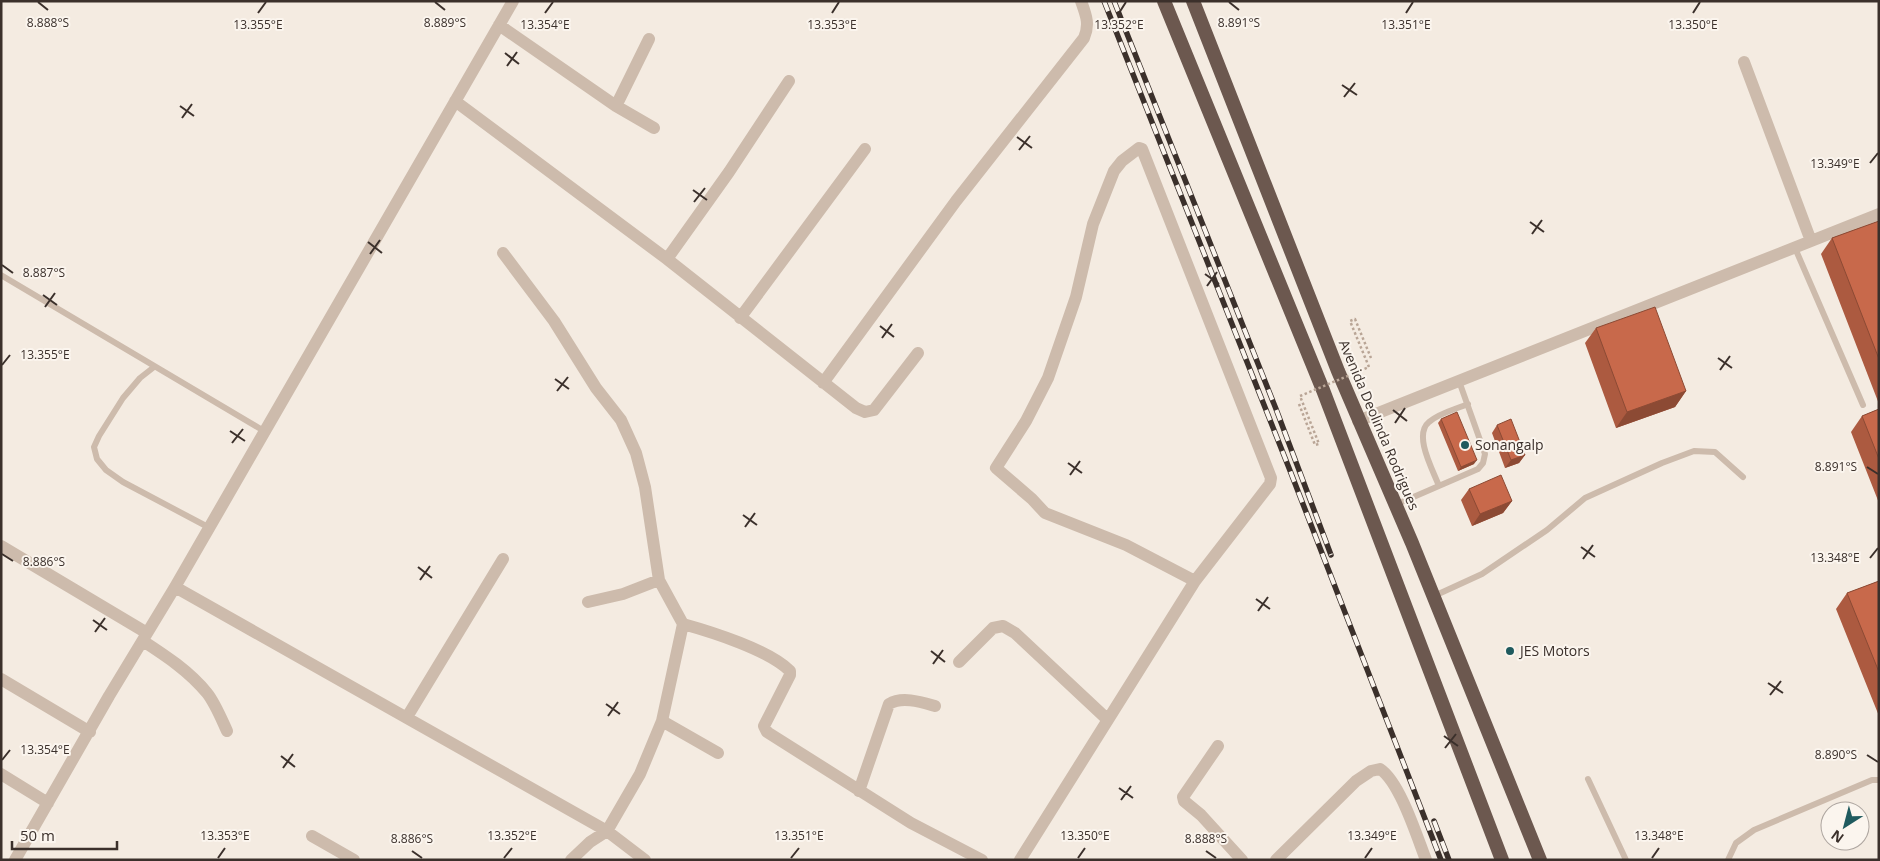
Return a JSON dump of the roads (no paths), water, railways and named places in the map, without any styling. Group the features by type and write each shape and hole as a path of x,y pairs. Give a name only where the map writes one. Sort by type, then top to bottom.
{"highway":[{"path":"1164,1 1324,390 1502,860"},
{"name":"Avenida Deolinda Rodrigues","path":"1193,1 1358,421 1395,505 1540,860"}],"street":[{"path":"15,860 513,1"},
{"path":"823,382 956,200 1084,38 1088,28 1087,18 1081,1"},
{"path":"499,25 616,106 654,128"},
{"path":"616,106 649,39"},
{"path":"1744,62 1811,241"},
{"path":"667,259 729,172 789,82"},
{"path":"455,101 667,259 856,408 865,412 874,410 918,352"},
{"path":"1020,860 1195,581 1270,484 1271,478 1146,158 1142,149 1139,148 1122,161 1114,171 1093,224 1076,297 1048,378 1026,422 996,468 1032,499 1044,513 1126,545 1195,581"},
{"path":"740,318 865,149"},
{"path":"1358,421 1879,214"},
{"path":"504,253 554,321 625,428 636,453 645,487 658,580 683,624 662,721 640,774 607,832 590,842 572,860"},
{"path":"1,546 145,637 172,659 208,694 227,730"},
{"path":"407,717 503,559"},
{"path":"588,602 623,594 658,580"},
{"path":"175,587 607,832 645,860"},
{"path":"683,624 719,634 787,668 790,675 766,720 764,726 766,732 911,823 982,860"},
{"path":"959,662 994,628 1003,626 1015,633 1108,720"},
{"path":"1,679 90,732"},
{"path":"859,791 889,704 896,700 935,706"},
{"path":"662,721 718,753"},
{"path":"1218,746 1183,798 1184,802 1201,816 1242,860"},
{"path":"1276,860 1356,781 1370,771 1380,769 1388,774 1410,818 1426,860"},
{"path":"1,774 48,803"},
{"path":"312,836 354,860"}],"lane":[{"path":"1795,248 1862,405"},
{"path":"1,275 154,367 264,430"},
{"path":"154,367 140,378 123,398 99,436 94,447 97,459 106,470 123,482 208,527"},
{"path":"1395,505 1478,469 1483,463 1485,454 1459,381"},
{"path":"1439,486 1422,440 1424,428 1429,421 1468,404"},
{"path":"1433,597 1490,569 1547,530 1585,498 1662,463 1694,451 1715,452 1743,477"},
{"path":"1588,778 1626,860"},
{"path":"1728,860 1736,843 1754,830 1872,780 1879,780"}],"railway":[{"path":"1104,1 1289,468 1441,860"},
{"path":"1114,1 1276,409 1331,555"},
{"path":"1434,821 1449,860"}],"place":[{"name":"Sonangalp","path":"1465,445"},
{"name":"JES Motors","path":"1510,651"}]}
